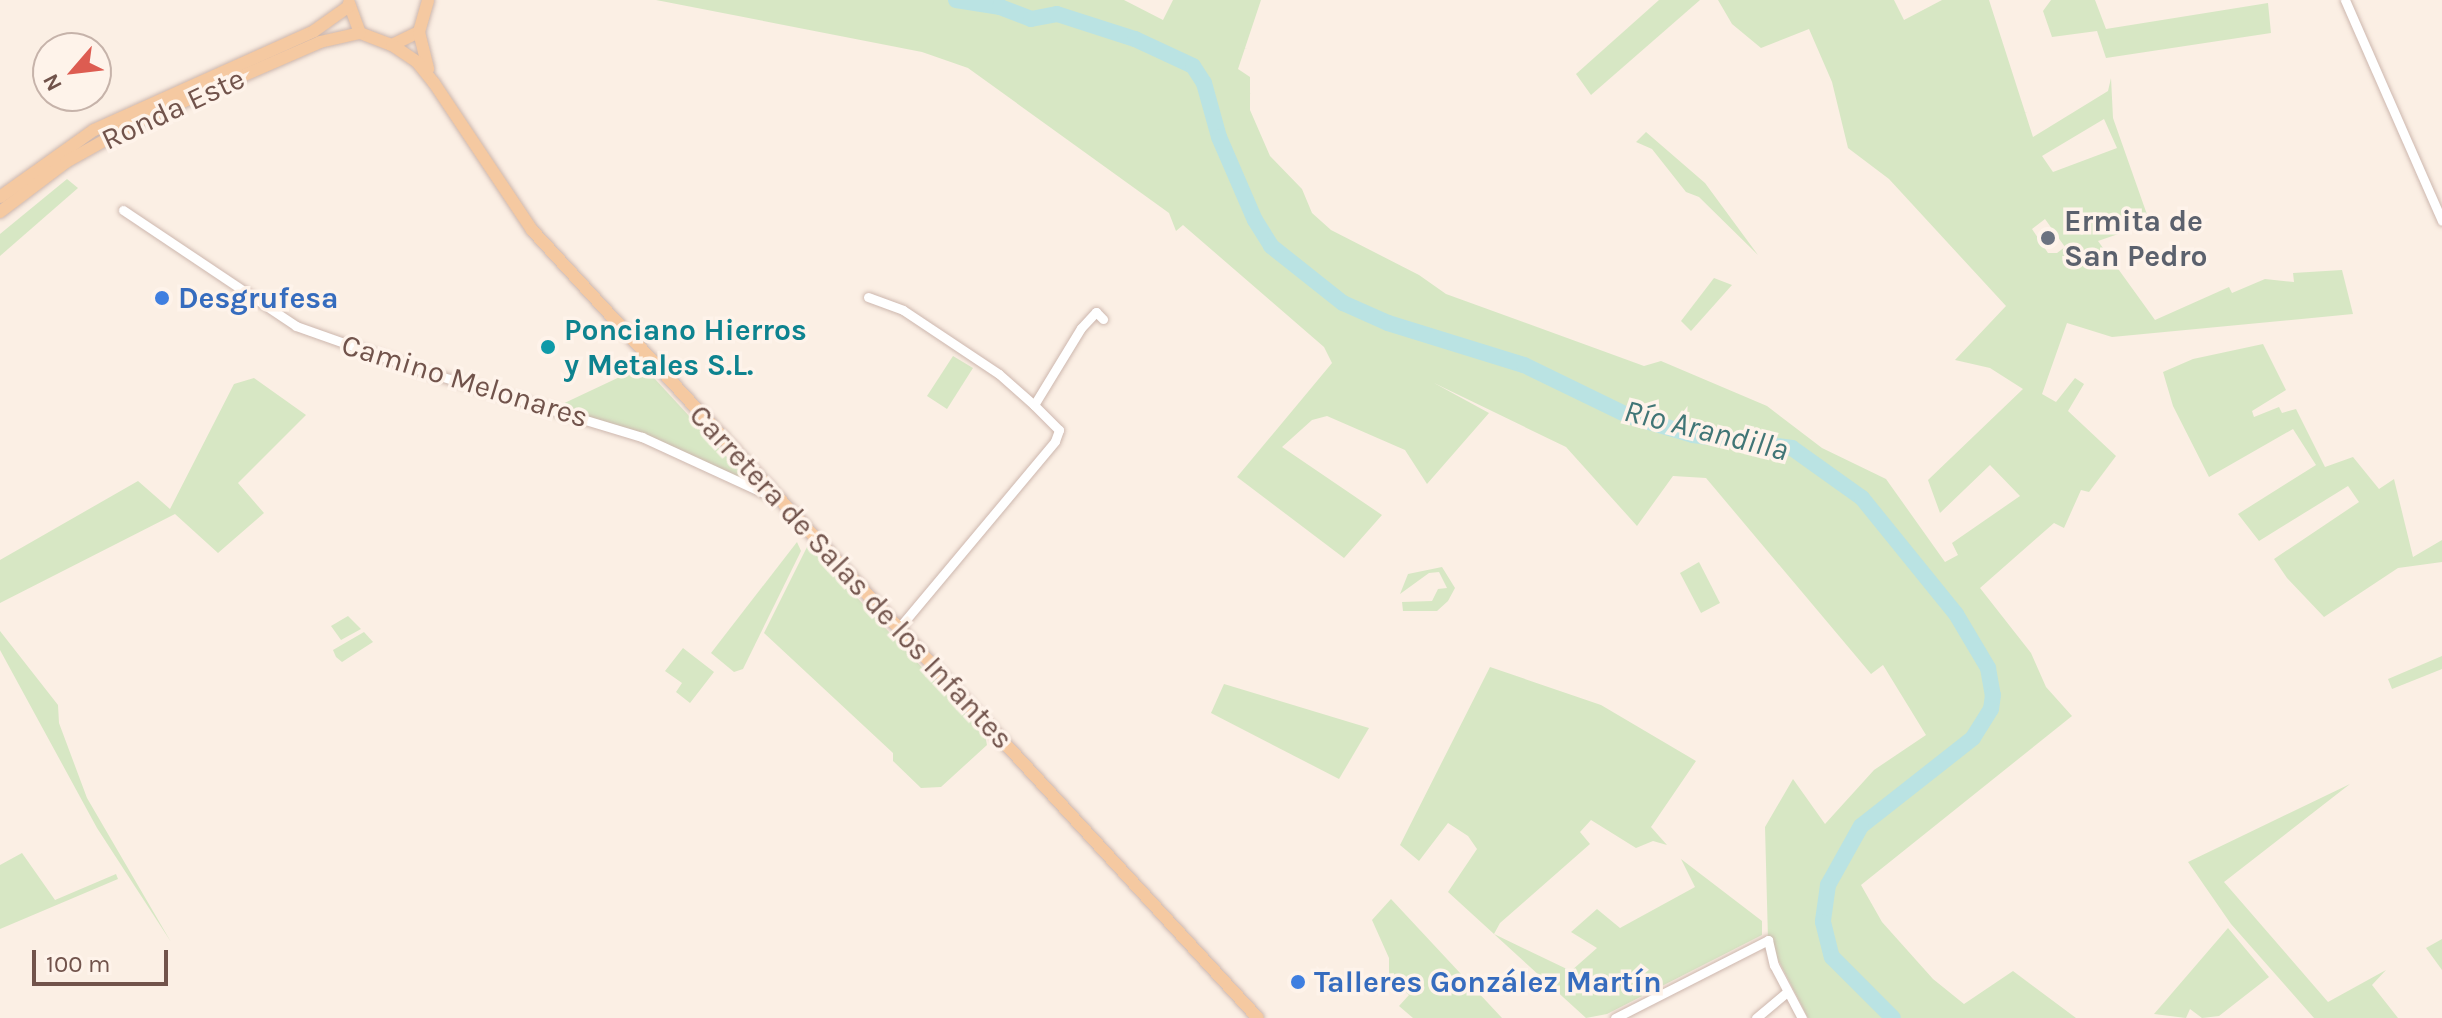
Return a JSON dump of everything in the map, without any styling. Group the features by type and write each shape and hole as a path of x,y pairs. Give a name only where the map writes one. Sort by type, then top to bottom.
{"main road":[{"path":"360,33 392,45 419,32 428,0"},
{"name":"Ronda Este","path":"0,197 94,130 322,28 349,3 360,33 320,42 141,120 66,162 0,212"},
{"name":"Carretera de Salas de los Infantes","path":"419,32 434,83"},
{"name":"Carretera de Salas de los Infantes","path":"392,45 417,62 434,83 527,223 1258,1018"}],"street":[{"path":"2345,0 2442,221"},
{"name":"Camino Melonares","path":"123,210 296,326 420,370 642,437 781,501"},
{"path":"868,297 913,317 1034,405 1059,430 1055,441 898,629"},
{"path":"1034,405 1081,328 1096,312 1103,319"},
{"path":"1615,1018 1768,940 1787,992 1802,1018"},
{"path":"1756,1018 1787,992"}],"green space":[{"path":"656,0 1124,0 1163,20 1173,0 1261,0 1238,69 1250,77 1250,110 1270,156 1302,189 1312,213 1331,230 1419,275 1446,294 1644,366 1661,361 1767,406 1822,448 1886,479 1945,562 1958,555 1952,543 2020,496 1990,465 1940,513 1928,480 2023,389 1990,368 1955,360 2006,306 1889,179 1848,148 1832,82 1809,29 1761,48 1732,24 1718,0 1894,0 1904,20 1942,0 1989,0 2033,137 2108,91 2111,78 2113,118 2150,223 2098,241 2155,320 2229,287 2232,293 2265,279 2294,282 2293,273 2342,270 2353,314 2112,337 2067,323 2042,394 2056,402 2075,378 2084,384 2068,411 2116,456 2089,492 2081,490 2064,528 2054,523 1980,588 2031,653 2046,687 2072,716 1861,885 1882,922 1933,979 1964,1004 2013,971 2076,1018 1808,1018 1768,940 1765,827 1793,779 1825,824 1874,770 1926,735 1883,665 1871,674 1706,478 1673,476 1637,526 1566,447 1434,383 1489,413 1427,484 1405,450 1327,416 1312,420 1282,447 1382,515 1344,558 1237,477 1332,363 1324,347 1183,225 1176,231 1169,213 968,68 922,52","holes":["2104,119 2117,148 2053,172 2042,156","2045,219 2065,247 2057,253 2048,253 2032,229"]},
{"path":"1659,0 1700,0 1591,95 1576,74"},
{"path":"2051,0 2095,0 2106,29 2268,3 2271,33 2106,58 2097,31 2052,37 2043,11"},
{"path":"1646,132 1705,183 1758,255 1699,197 1686,192 1652,149 1636,142"},
{"path":"67,179 78,188 0,256 0,234"},
{"path":"1714,278 1732,285 1691,331 1681,321"},
{"path":"2263,344 2286,390 2252,411 2254,417 2279,407 2282,413 2296,409 2325,467 2353,457 2379,489 2394,479 2413,557 2442,540 2442,562 2398,568 2324,617 2287,578 2274,559 2359,502 2348,486 2259,541 2238,514 2316,465 2293,429 2209,477 2173,406 2163,372 2193,359"},
{"path":"953,356 973,368 947,409 927,396"},
{"path":"643,366 750,482 556,407"},
{"path":"254,378 306,415 238,483 264,513 218,553 175,514 0,603 0,560 138,481 170,509 234,384"},
{"path":"797,542 801,551 743,669 734,672 711,653"},
{"path":"808,545 985,735 987,745 941,787 921,788 893,761 893,753 764,633"},
{"path":"1699,562 1720,603 1701,613 1680,573"},
{"path":"1442,567 1455,588 1448,601 1437,611 1403,611 1402,602 1432,601 1438,589 1447,588 1439,572 1429,573 1400,594 1408,574"},
{"path":"348,616 361,629 341,640 331,626"},
{"path":"0,631 58,705 59,723 87,798 171,942 97,828 0,650"},
{"path":"364,632 373,642 342,662 336,657 333,650"},
{"path":"683,648 714,672 690,703 676,692 682,683 665,671"},
{"path":"2442,656 2442,669 2392,689 2388,679"},
{"path":"1490,667 1601,705 1696,761 1651,827 1667,845 1653,841 1636,848 1591,820 1580,832 1590,844 1500,923 1494,934 1448,892 1477,849 1468,836 1448,823 1419,861 1400,845"},
{"path":"1224,684 1369,728 1339,779 1211,713"},
{"path":"2350,784 2224,882 2328,1002 2386,970 2372,985 2398,1018 2314,1018 2231,924 2188,862"},
{"path":"22,853 55,900 116,874 118,879 0,929 0,865"},
{"path":"1681,859 1762,921 1762,935 1607,1014 1586,1018 1494,934 1571,971 1597,948 1571,932 1597,909 1620,928 1695,887"},
{"path":"1391,899 1502,1018 1413,1018 1399,1006 1409,995 1389,979 1389,958 1372,920"},
{"path":"2228,928 2269,977 2219,1016 2202,1018 2190,1009 2186,1018 2154,1014"},
{"path":"2442,939 2442,970 2426,948"}],"waterway":[{"name":"Río Arandilla","path":"956,0 1000,7 1031,19 1057,14 1135,39 1193,66 1204,83 1219,137 1255,220 1271,246 1343,303 1388,323 1524,365 1629,416 1693,435 1792,448 1862,498 1956,614 1988,668 1993,695 1991,709 1973,738 1861,826 1828,885 1823,922 1832,957 1893,1018"}],"place":[{"name":"Ermita de San Pedro","path":"2048,238"},
{"name":"Desgrufesa","path":"162,298"},
{"name":"Ponciano Hierros y Metales S.L.","path":"548,347"},
{"name":"Talleres González Martín","path":"1298,982"}]}
